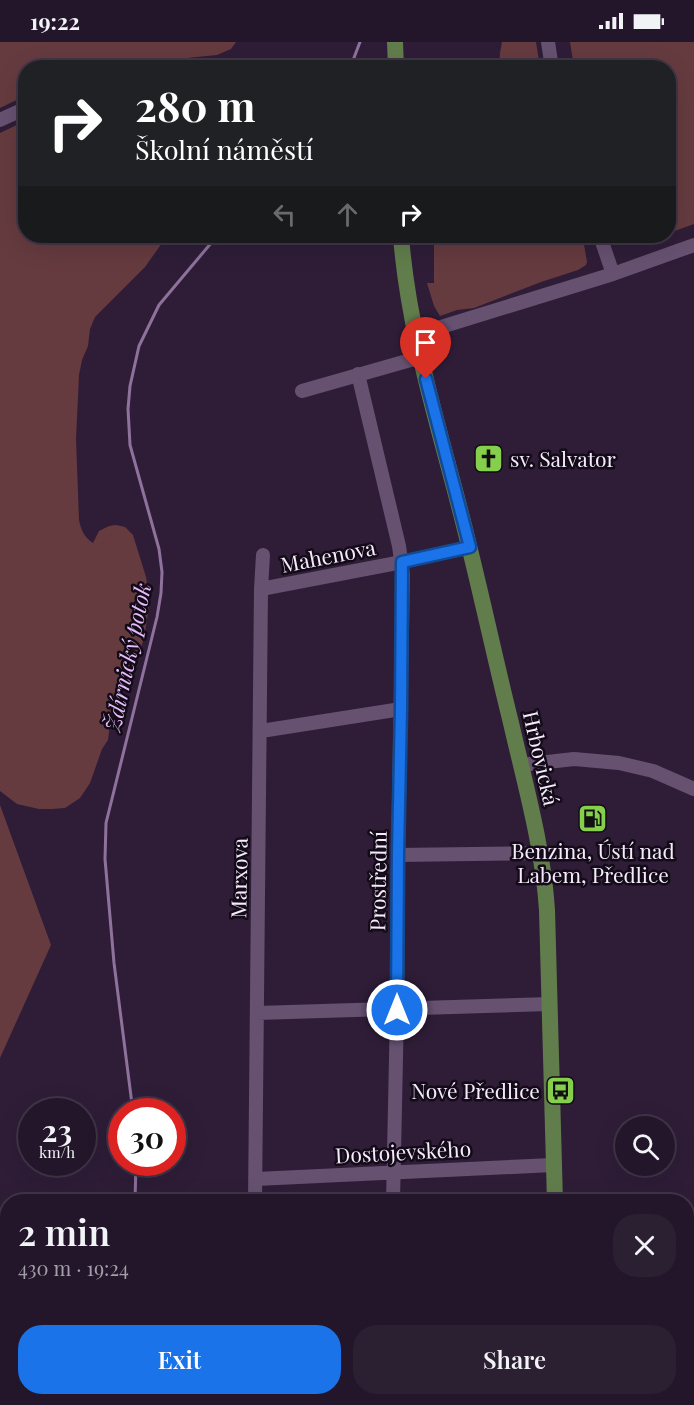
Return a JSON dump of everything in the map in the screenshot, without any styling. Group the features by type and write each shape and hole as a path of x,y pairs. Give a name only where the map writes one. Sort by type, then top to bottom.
{"main road":[{"path":"395,42 396,60"},
{"name":"Hrbovická","path":"402,243 415,335 470,547 521,765 545,880 555,1194"}],"street":[{"path":"548,42 551,60"},
{"path":"0,120 18,112"},
{"path":"602,243 613,274"},
{"path":"415,335 613,274 694,244"},
{"path":"302,391 421,357"},
{"name":"Prostřední","path":"358,374 402,562 393,1194"},
{"name":"Mahenova","path":"261,589 470,547"},
{"name":"Marxova","path":"255,1194 263,555"},
{"path":"261,730 401,708"},
{"path":"521,765 574,759 619,763 653,771 694,789"},
{"path":"398,855 540,854"},
{"path":"257,1013 549,1004"},
{"name":"Dostojevského","path":"256,1179 553,1165"}],"shaded area":[{"path":"0,42 236,42 231,49 217,55 167,60 18,60 18,99 0,108"},
{"path":"502,42 536,42 539,60 500,60"},
{"path":"570,42 694,42 694,224 676,230 676,60 573,60"},
{"path":"18,124 18,243 162,243 145,267 95,317 79,375 76,439 80,524 85,536 93,543 99,531 109,526 125,527 133,535 146,577 150,601 144,638 133,674 125,688 113,700 108,740 102,749 90,783 80,798 65,808 39,809 17,804 0,791 0,133"},
{"path":"434,243 584,243 587,262 578,270 474,308 457,310 440,316 434,306 427,283 434,283"},
{"path":"0,805 51,945 0,1058"}],"waterway":[{"name":"Ždírnický potok","path":"353,60 360,42"},
{"name":"Ždírnický potok","path":"131,1098 114,963 105,859 106,823 157,617 162,572 159,549 130,445 128,409 130,386 139,346 159,305 211,243"},
{"name":"Ždírnický potok","path":"135,1194 136,1176"}],"place":[{"name":"sv. Salvator","path":"489,458"},
{"name":"Benzina, Ústí nad Labem, Předlice","path":"593,819"},
{"name":"Nové Předlice","path":"561,1090"}],"route":[{"path":"397,1010 402,562 470,547 426,379"}]}
